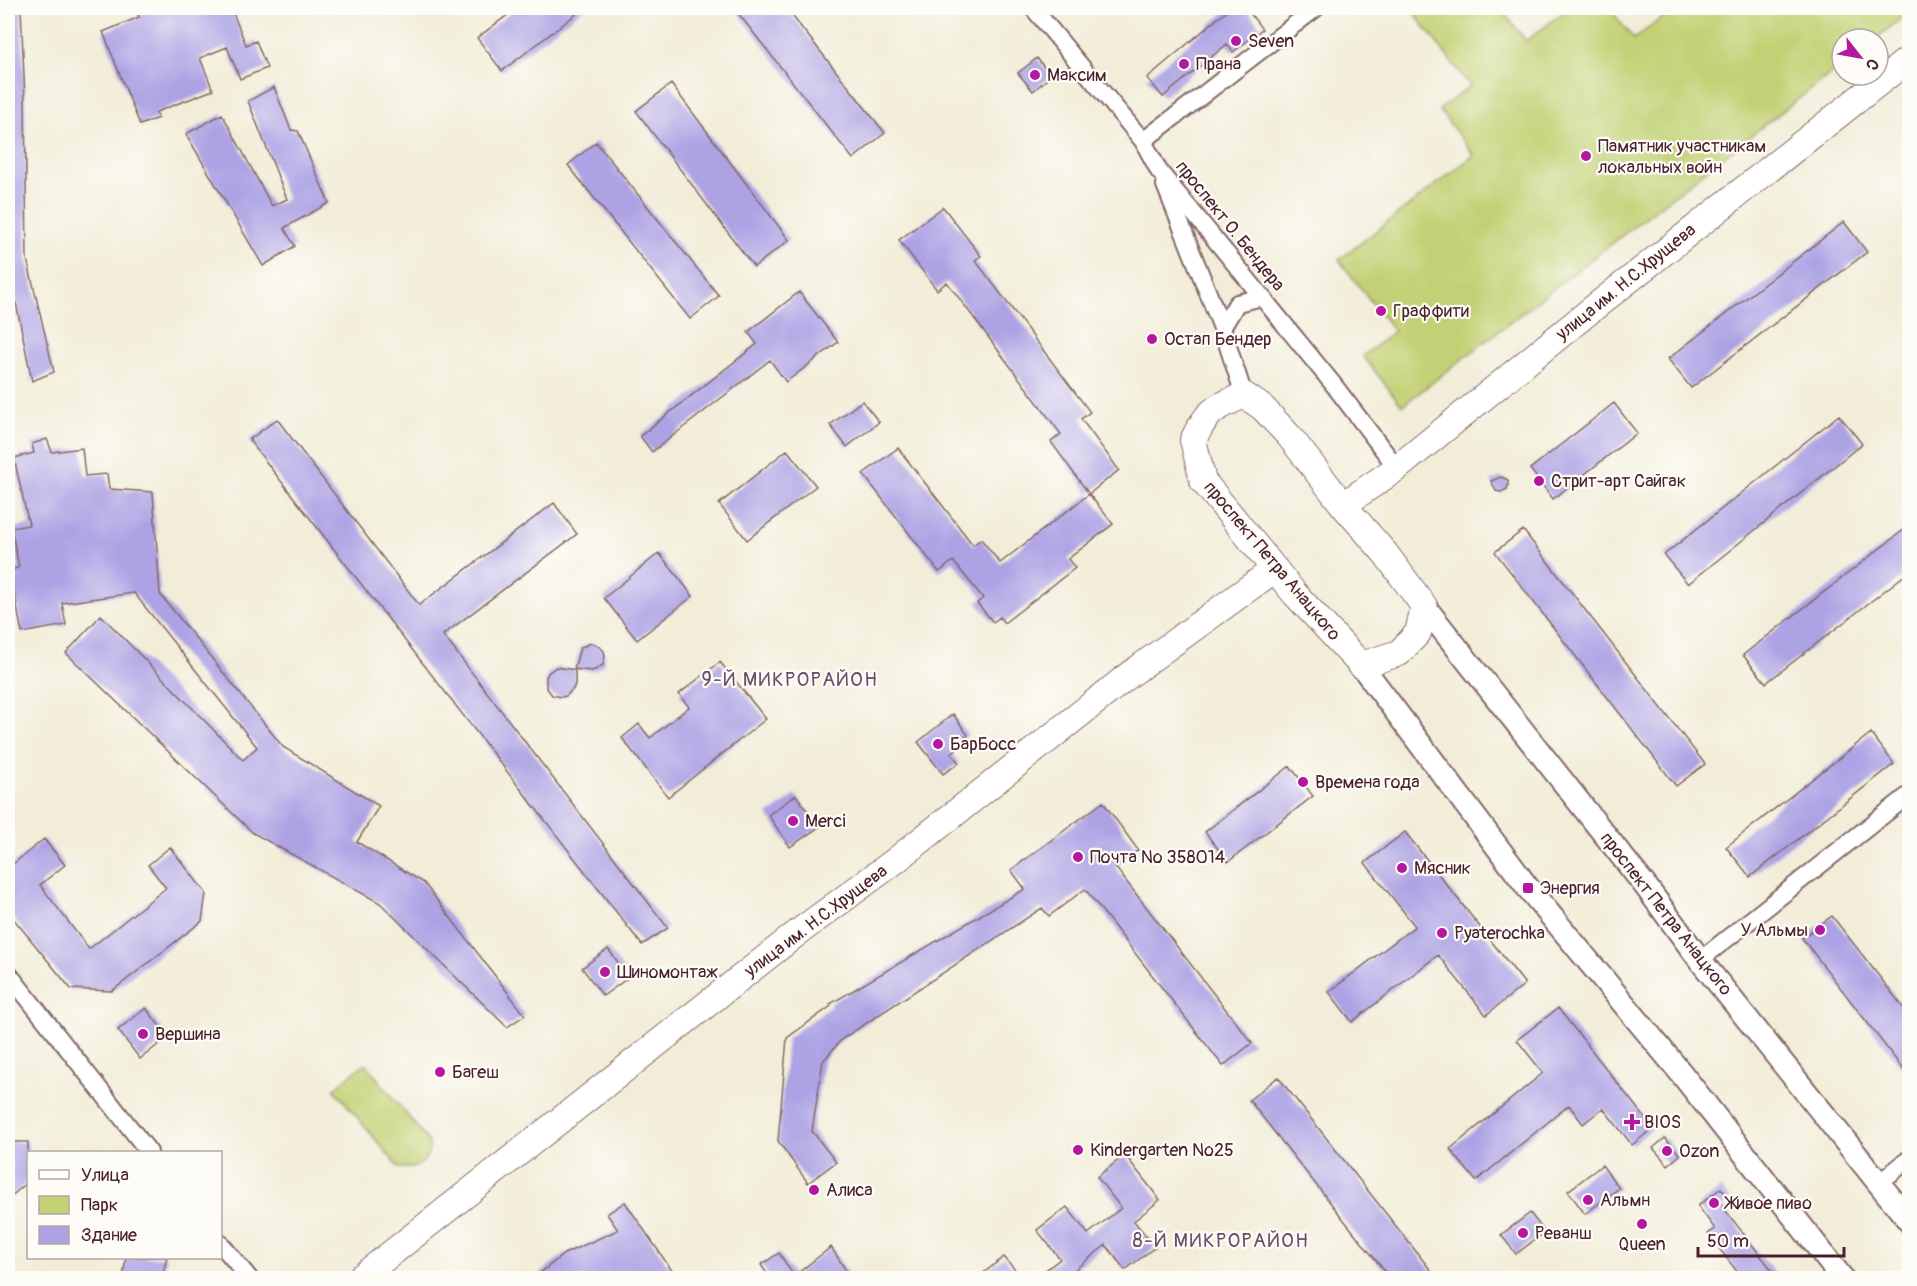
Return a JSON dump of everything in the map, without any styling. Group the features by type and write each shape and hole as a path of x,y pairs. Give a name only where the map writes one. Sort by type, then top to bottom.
{"main road":[{"name":"улица им. Н.С.Хрущева","path":"1343,505 1397,468 1591,310 1910,58"},
{"name":"проспект Петра Анацкого","path":"1842,1278 1681,1073 1528,888 1361,664 1315,617 1203,481 1193,440 1203,421 1216,408 1244,395 1263,408 1290,436 1343,505 1385,553 1424,606 1647,888 1700,960 1910,1222"},
{"name":"улица им. Н.С.Хрущева","path":"360,1278 796,934 895,861 1129,675 1275,569"},
{"path":"1361,664 1399,653 1419,633 1424,606"}],"street":[{"name":"проспект О. Бендера","path":"1033,8 1143,141 1159,171 1333,384 1397,468"},
{"path":"1143,141 1316,8"},
{"path":"1159,171 1221,328 1244,395"},
{"path":"1221,328 1238,303 1263,297"},
{"path":"1700,960 1910,794"},
{"path":"8,973 148,1151"},
{"path":"1880,1183 1910,1158"},
{"path":"222,1245 249,1278"}],"green space":[{"path":"1410,8 1500,8 1526,41 1569,8 1609,8 1634,39 1675,8 1909,8 1910,12 1890,27 1830,27 1830,74 1402,406 1363,356 1394,331 1339,260 1474,155 1439,110 1470,86"},
{"path":"365,1063 429,1142 428,1155 417,1166 399,1168 334,1089"}],"building":[{"path":"8,8 21,8 25,100 27,259 54,372 32,381 8,264"},
{"path":"135,8 231,8 246,45 256,41 267,68 240,79 227,47 200,58 213,90 156,112 158,118 140,125 103,32 139,17"},
{"path":"517,8 584,8 502,71 477,38"},
{"path":"734,8 786,8 885,133 853,159"},
{"path":"1230,8 1246,8 1262,29 1233,52 1227,44 1163,97 1147,78"},
{"name":"Максим","path":"1037,58 1051,76 1033,91 1018,73"},
{"path":"671,84 789,240 754,267 636,111"},
{"path":"274,87 291,130 298,131 329,203 284,228 295,246 263,266 186,134 222,114 272,206 287,199 248,101"},
{"path":"596,142 719,296 690,319 568,165"},
{"path":"943,207 981,256 975,260 1090,412 1081,419 1119,470 1089,494 1051,442 1061,434 947,282 937,290 899,240"},
{"path":"1844,222 1867,252 1691,388 1668,359"},
{"path":"799,292 838,342 786,382 770,360 652,452 640,436 757,344 748,332"},
{"path":"862,401 879,422 847,447 830,425"},
{"path":"1614,403 1637,433 1553,499 1530,469"},
{"path":"1839,415 1862,444 1688,584 1664,555"},
{"path":"277,419 419,605 554,503 577,534 443,635 668,928 642,945 249,440"},
{"path":"47,439 52,452 82,448 85,476 107,474 109,489 153,492 160,594 283,747 379,806 357,842 424,883 525,1015 507,1027 380,903 253,833 66,653 101,615 243,760 257,747 134,593 62,603 66,625 22,633 10,571 19,567 11,528 29,525 14,458 34,453 32,444"},
{"path":"898,448 973,545 981,539 1000,563 1089,494 1113,524 1068,559 1075,568 1004,623 1000,617 993,622 977,603 983,598 953,561 939,572 863,474"},
{"path":"787,450 816,486 747,540 719,504"},
{"path":"1501,477 1508,480 1508,485 1507,489 1501,492 1496,491 1491,481"},
{"path":"1910,525 1910,571 1766,683 1743,655"},
{"path":"1523,530 1705,764 1676,786 1495,552"},
{"path":"659,553 693,596 637,640 604,598"},
{"path":"593,643 604,651 603,665 591,671 574,669 580,648"},
{"path":"720,662 766,719 668,797 622,738 639,724 650,738 689,707 679,694"},
{"path":"556,667 575,670 575,684 566,696 552,695 546,687 548,673"},
{"name":"БарБосс","path":"953,714 968,735 955,745 957,749 951,753 959,763 943,774 918,742"},
{"path":"1871,733 1894,764 1750,877 1726,847"},
{"path":"1290,766 1313,796 1228,862 1205,832"},
{"path":"796,795 819,827 790,847 768,815"},
{"path":"1103,802 1138,850 1115,867 1252,1043 1223,1066 1085,889 1049,916 1042,908 842,1039 823,1061 812,1131 836,1162 808,1183 778,1141 787,1038 831,1006 830,1004 1025,889 1011,870"},
{"path":"1405,832 1525,984 1486,1015 1438,955 1352,1022 1329,992 1415,926 1365,863"},
{"path":"44,839 65,865 40,885 89,949 166,888 148,865 170,847 206,893 202,921 112,991 71,989 8,912 8,868"},
{"path":"1832,916 1910,1016 1910,1078 1802,938"},
{"name":"Шиномонтаж","path":"608,949 629,977 603,996 582,968"},
{"name":"Вершина","path":"146,1008 168,1037 140,1059 118,1030"},
{"path":"1558,1008 1653,1128 1632,1145 1603,1108 1583,1124 1569,1105 1476,1181 1450,1149 1543,1073 1517,1040"},
{"path":"1278,1077 1437,1278 1390,1278 1249,1100"},
{"path":"1665,1138 1680,1155 1668,1165 1653,1148"},
{"path":"8,1142 28,1142 27,1183 8,1199"},
{"path":"1125,1155 1160,1200 1134,1221 1155,1247 1125,1270 1106,1245 1064,1278 1035,1278 1060,1259 1037,1230 1067,1207 1088,1234 1121,1208 1097,1177"},
{"path":"1602,1165 1619,1188 1585,1214 1568,1191"},
{"path":"1721,1188 1730,1200 1722,1206 1778,1278 1742,1278 1708,1234 1715,1229 1698,1206"},
{"path":"625,1202 677,1278 534,1278 564,1254 618,1230 607,1214"},
{"name":"Реванш","path":"1530,1213 1545,1232 1516,1254 1501,1235"},
{"path":"831,1247 851,1278 770,1278 761,1265 779,1253 794,1276"},
{"path":"1004,1257 1022,1278 977,1278"},
{"path":"126,1259 167,1259 162,1278 123,1278"}],"place":[{"name":"Seven","path":"1236,41"},
{"name":"Прана","path":"1184,64"},
{"name":"Максим","path":"1035,75"},
{"name":"Памятник участникам локальных войн","path":"1586,156"},
{"name":"Граффити","path":"1381,311"},
{"name":"Остап Бендер","path":"1152,339"},
{"name":"Стрит-арт Сайгак","path":"1539,481"},
{"name":"БарБосс","path":"938,744"},
{"name":"Времена года","path":"1303,782"},
{"name":"Merci","path":"793,821"},
{"name":"Почта № 358014","path":"1078,857"},
{"name":"Мясник","path":"1402,868"},
{"name":"Энергия","path":"1528,888"},
{"name":"У Альмы","path":"1820,930"},
{"name":"Pyaterochka","path":"1442,933"},
{"name":"Шиномонтаж","path":"605,972"},
{"name":"Вершина","path":"143,1034"},
{"name":"Багеш","path":"440,1072"},
{"name":"BIOS","path":"1632,1122"},
{"name":"Kindergarten №25","path":"1078,1150"},
{"name":"Ozon","path":"1667,1151"},
{"name":"Алиса","path":"814,1190"},
{"name":"Альмн","path":"1588,1200"},
{"name":"Живое пиво","path":"1714,1203"},
{"name":"Queen","path":"1642,1224"},
{"name":"Реванш","path":"1523,1233"}],"district":[{"name":"9-Й МИКРОРАЙОН","path":"790,679"},
{"name":"8-Й МИКРОРАЙОН","path":"1221,1240"}]}
